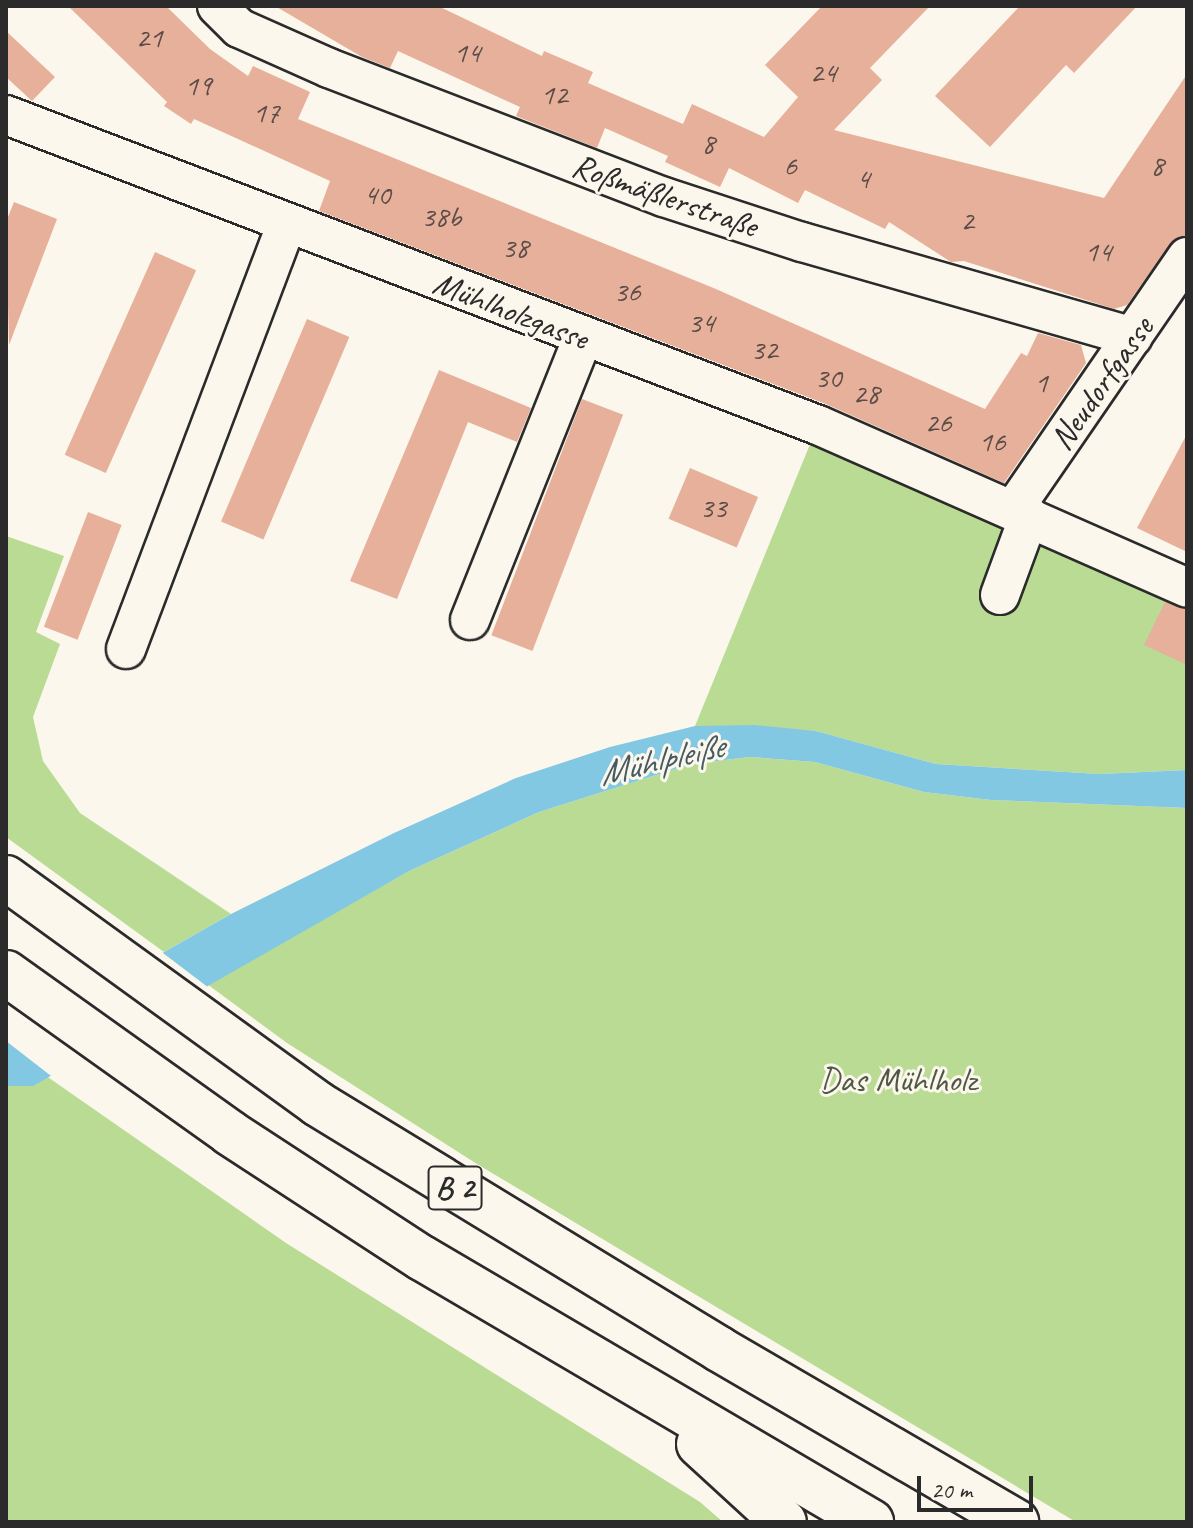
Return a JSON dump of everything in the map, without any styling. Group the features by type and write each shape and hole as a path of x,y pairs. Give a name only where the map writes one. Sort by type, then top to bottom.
{"highway":[{"name":"B 2","path":"6,878 196,1020 345,1120 705,1341 1016,1522"},
{"name":"B 2","path":"18,982 126,1061 309,1186 641,1392 871,1522"},
{"path":"641,1392 784,1522"}],"street":[{"name":"Roßmäßlerstraße","path":"217,6 239,28 329,68 664,197 802,242 1133,337"},
{"name":"Mühlholzgasse","path":"10,128 287,224 818,425 1187,588"},
{"path":"126,649 287,224"},
{"name":"Neudorfgasse","path":"1000,595 1021,513 1187,257"},
{"path":"470,620 583,337"}],"green space":[{"path":"815,432 1187,596 1187,770 1100,774 936,764 816,731 695,726"},
{"path":"6,536 64,556 36,632 60,644 33,717 43,761 80,813 231,914 164,952 6,837"},
{"name":"Das Mühlholz","path":"750,757 815,762 924,792 991,800 1187,808 1187,1522 1076,1522 477,1164 287,1043 207,984 409,871 539,812 691,764"},
{"path":"6,1048 286,1243 700,1502 723,1522 6,1522"}],"water":[{"name":"Mühlpleiße","path":"754,725 816,731 936,764 1100,774 1187,770 1187,808 991,800 924,792 815,762 750,757 691,764 539,812 409,871 33,1086 6,1086 6,1042 231,914 394,833 516,778 610,747 695,726"}],"pier":[{"path":"159,950 209,988 55,1079 6,1041"}],"building":[{"path":"68,6 166,6 210,49 248,76 253,66 310,92 298,119 716,289 985,409 1021,353 1027,356 1038,333 1081,345 1086,363 1004,483 826,404 319,211 330,181 194,119 191,124 164,106 167,102"},
{"path":"275,6 438,6 542,56 544,51 593,72 588,83 683,124 692,104 764,137 798,97 765,65 822,6 930,6 870,68 882,80 834,130 1104,198 1187,74 1187,235 1169,245 1127,305 1114,309 964,261 951,262 889,222 885,229 805,190 798,203 729,168 720,187 665,162 668,156 605,128 597,148 516,116 520,107 398,51 390,68 362,57"},
{"path":"1020,6 1137,6 1074,73 1066,65 990,147 935,96"},
{"path":"6,31 55,77 32,101 6,77"},
{"path":"14,202 57,219 9,345 6,222"},
{"path":"155,252 196,270 106,473 65,455"},
{"path":"307,319 349,337 263,539 221,522"},
{"path":"439,370 531,408 517,442 468,422 397,599 350,581"},
{"path":"582,399 623,415 532,651 491,635"},
{"path":"1187,434 1187,552 1137,528"},
{"path":"690,468 758,497 737,548 669,519"},
{"path":"88,512 122,525 78,640 44,627"},
{"path":"1165,602 1187,610 1187,665 1144,645"}]}
